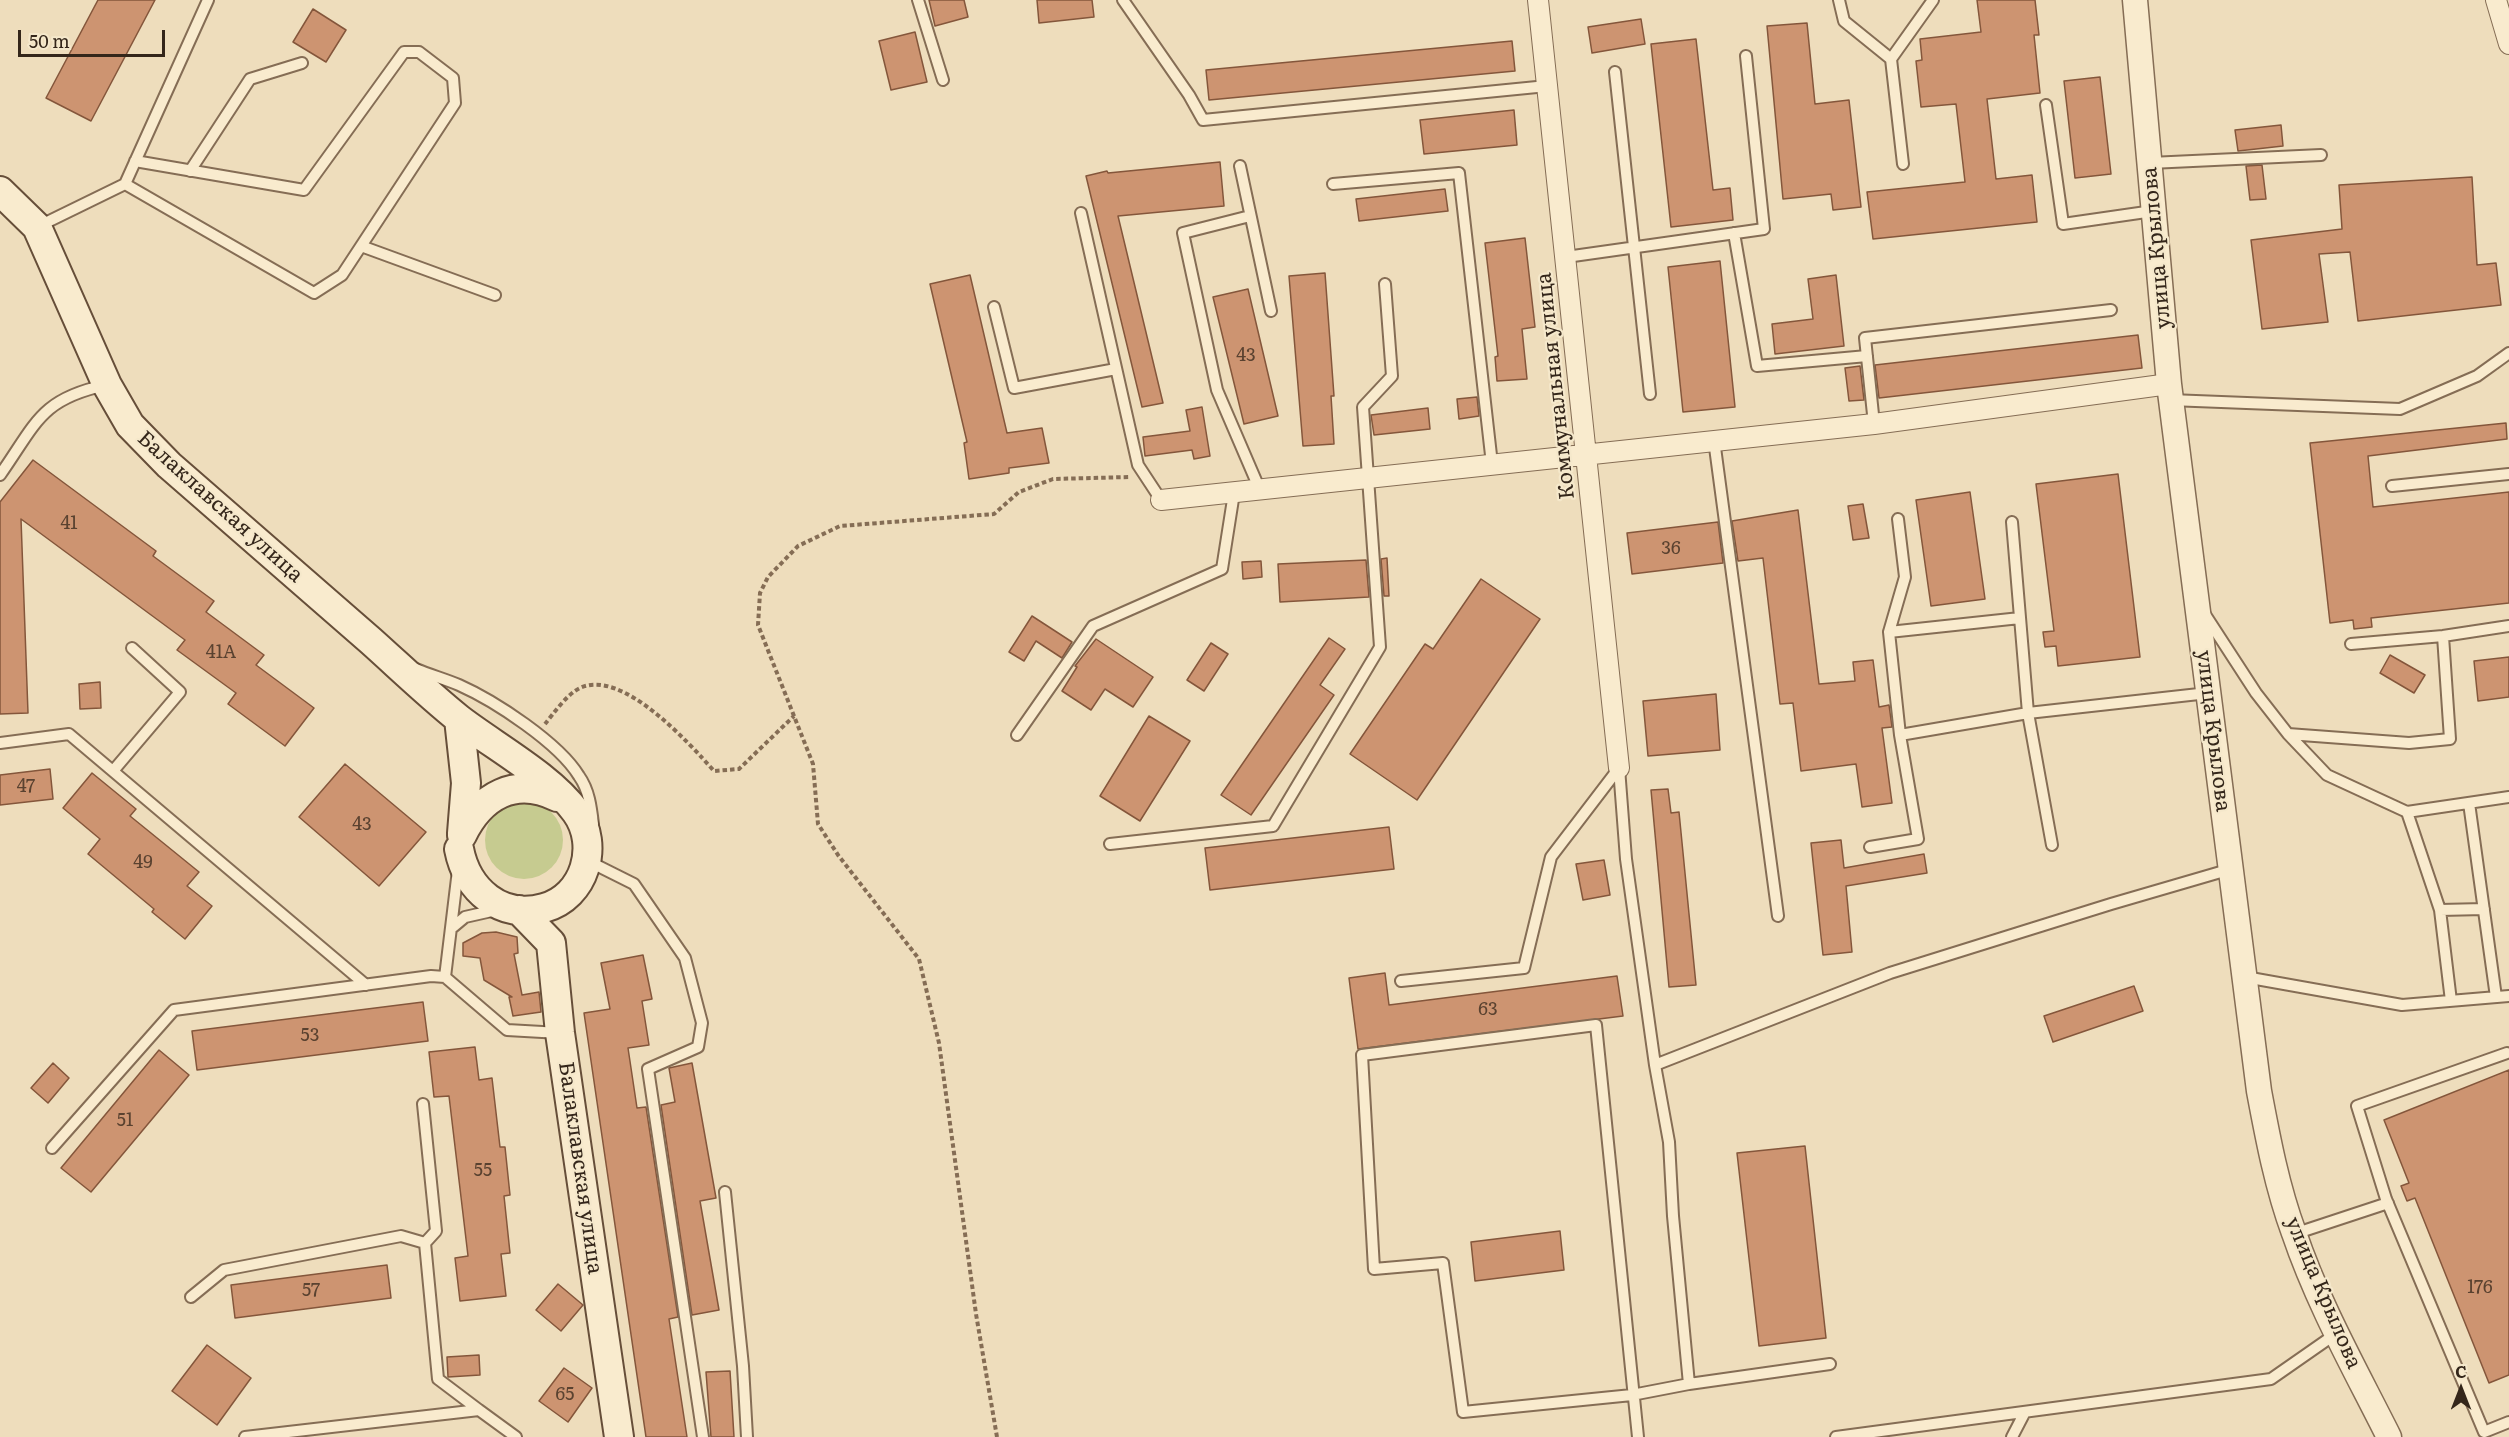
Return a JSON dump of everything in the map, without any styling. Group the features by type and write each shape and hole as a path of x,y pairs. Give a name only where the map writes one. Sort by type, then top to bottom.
{"main road":[{"name":"Балаклавская улица","path":"0,191 37,227 106,385 130,425 169,465 459,719 517,760 564,800 576,812 585,827 588,853"},
{"path":"459,719 466,783 461,842 467,876 475,887 497,904 515,910 541,909 559,902 577,885 588,853"},
{"path":"461,842 471,817 485,802 504,792 524,788 545,791 564,800"},
{"name":"Балаклавская улица","path":"559,902 550,943 560,1033 618,1437"},
{"path":"515,910 550,943"}],"street":[{"name":"Коммунальная улица","path":"1538,0 1619,768"},
{"name":"улица Крылова","path":"2135,0 2170,392 2259,1091 2270,1148 2294,1234 2337,1333 2389,1437"},
{"path":"2496,0 2509,44"},
{"path":"1161,500 2170,392"}],"lane":[{"path":"37,227 125,184 208,0"},
{"path":"918,0 943,80"},
{"path":"1123,0 1189,95 1203,120 1547,86"},
{"path":"1839,0 1844,21 1891,59"},
{"path":"1903,165 1891,59 1933,0"},
{"path":"125,184 314,293 342,275 455,102 453,78 419,52 404,52 304,190 135,161"},
{"path":"1566,257 1764,229 1746,56"},
{"path":"190,171 250,79 302,63"},
{"path":"1615,72 1650,394"},
{"path":"2046,105 2063,224 2153,211"},
{"path":"2149,164 2321,155"},
{"path":"1240,166 1270,311"},
{"path":"1333,184 1459,173 1492,464"},
{"path":"1081,213 1138,465 1161,500"},
{"path":"1250,216 1182,233 1216,390 1260,490"},
{"path":"1734,233 1757,366 1867,356"},
{"path":"361,246 495,295"},
{"path":"1110,844 1273,826 1380,647 1370,479 1363,407 1392,376 1385,284"},
{"path":"994,307 1014,388 1116,369"},
{"path":"1874,424 1865,338 2111,310"},
{"path":"2170,392 2400,409 2477,376 2509,354"},
{"path":"0,475 46,408 68,395 106,385"},
{"path":"1714,440 1778,916"},
{"path":"2392,486 2509,474"},
{"path":"1017,735 1093,626 1222,569 1233,493"},
{"path":"1870,847 1918,839 1900,735 1889,632 1905,577 1898,519"},
{"path":"2012,522 2028,713 2052,845"},
{"path":"2196,600 2256,693 2288,734 2327,775 2407,812 2509,797"},
{"path":"1889,632 2020,618"},
{"path":"2350,644 2443,636 2509,626"},
{"path":"2288,734 2409,743 2450,739 2443,636"},
{"path":"113,771 180,692 132,648"},
{"path":"393,661 458,684 483,697 538,734 579,775 588,793 593,829 588,853 634,884 685,958 702,1023 698,1047 648,1069 703,1437"},
{"path":"1900,735 2028,713 2208,693"},
{"path":"0,743 69,734 366,985"},
{"path":"1401,981 1524,968 1551,857 1619,768"},
{"path":"1619,768 1626,859 1655,1065 1669,1142 1673,1216 1689,1384"},
{"path":"2469,803 2496,997"},
{"path":"2407,812 2440,910 2451,1000"},
{"path":"445,977 453,927 461,842"},
{"path":"1655,1065 1890,973 2111,903 2231,869"},
{"path":"2440,910 2484,909"},
{"path":"453,927 465,917 479,912 515,910"},
{"path":"52,1148 174,1010 423,976 445,977 507,1030 560,1033"},
{"path":"2245,977 2402,1005 2509,996"},
{"path":"1638,1437 1632,1395 1620,1244 1596,1026 1362,1055 1374,1269 1443,1263 1462,1412 1632,1395 1689,1384 1830,1364"},
{"path":"2507,1053 2357,1107 2388,1203 2484,1432 2509,1422"},
{"path":"423,1104 436,1231 425,1243 438,1379 516,1437"},
{"path":"725,1192 743,1366 747,1437"},
{"path":"2294,1234 2388,1203"},
{"path":"191,1297 224,1270 401,1236 425,1243"},
{"path":"1836,1437 2271,1379 2337,1333"},
{"path":"244,1437 479,1410"},
{"path":"2012,1437 2025,1412"}],"path":[{"path":"997,1437 976,1314 939,1042 919,959 838,855 818,824 813,764 758,626 760,593 768,577 798,546 840,526 994,514 1019,492 1053,479 1145,477"},
{"path":"538,734 559,708 580,688 605,685 627,692 690,744 714,771 740,769 794,716"}],"green space":[{"path":"524,801 539,804 552,812 560,825 563,840 560,855 552,868 539,876 524,879 509,876 496,868 488,855 485,840 488,825 496,812 509,804"}],"building":[{"path":"98,0 155,0 91,121 46,98"},
{"path":"929,0 964,0 968,17 935,26"},
{"path":"1037,0 1092,0 1094,17 1039,23"},
{"path":"1977,0 2035,0 2039,35 2034,35 2040,93 1987,99 1996,179 2032,175 2037,222 1873,239 1867,192 1965,182 1956,104 1921,107 1916,61 1922,60 1920,39 1981,32"},
{"path":"313,9 346,30 326,62 293,42"},
{"path":"1641,19 1645,44 1592,53 1588,27"},
{"path":"1807,23 1815,104 1849,100 1861,207 1833,210 1831,194 1783,199 1767,26"},
{"path":"915,32 927,82 891,90 879,41"},
{"path":"1696,39 1713,190 1730,188 1733,220 1671,227 1651,44"},
{"path":"1512,41 1515,71 1209,100 1206,70"},
{"path":"2100,77 2111,174 2075,178 2064,81"},
{"path":"1514,110 1517,145 1424,154 1420,120"},
{"path":"2281,125 2283,146 2238,151 2235,130"},
{"path":"1220,162 1224,206 1118,216 1163,403 1142,407 1086,176 1107,171 1108,173"},
{"path":"2262,165 2266,199 2250,200 2246,166"},
{"path":"2472,177 2477,265 2496,263 2501,305 2358,321 2350,252 2319,254 2328,322 2262,329 2251,240 2342,229 2339,185"},
{"path":"1445,189 1448,211 1359,221 1356,199"},
{"path":"1525,238 1535,327 1522,329 1527,379 1497,381 1495,357 1498,356 1485,243"},
{"path":"1720,261 1735,407 1683,412 1668,267"},
{"path":"1325,273 1334,396 1331,396 1334,444 1303,446 1289,276"},
{"path":"970,275 1007,433 1042,428 1049,463 1009,468 1009,473 969,479 964,443 967,442 930,284"},
{"path":"1836,275 1844,346 1775,354 1772,324 1813,319 1808,279"},
{"path":"1248,289 1278,416 1244,424 1213,297"},
{"path":"2138,335 2142,368 1879,398 1875,365"},
{"path":"1860,366 1864,400 1849,401 1845,368"},
{"path":"1477,397 1479,416 1459,419 1457,399"},
{"path":"1202,407 1210,456 1194,459 1192,450 1145,456 1143,437 1190,431 1186,410"},
{"path":"1428,408 1430,429 1374,435 1371,415"},
{"path":"2506,423 2507,439 2368,456 2373,507 2509,492 2509,603 2371,618 2372,627 2354,629 2353,620 2330,623 2310,443"},
{"path":"33,460 156,551 153,556 214,601 206,612 264,655 256,665 314,708 285,746 228,704 236,693 177,650 185,640 21,519 28,713 0,714 0,502"},
{"path":"2118,474 2140,657 2058,666 2056,646 2045,647 2043,632 2054,631 2036,484"},
{"path":"1970,492 1985,599 1931,606 1916,500"},
{"path":"1863,504 1869,538 1853,540 1848,506"},
{"path":"1798,510 1819,684 1855,681 1853,662 1873,660 1879,707 1889,705 1892,727 1882,728 1892,803 1862,807 1856,764 1801,771 1793,703 1780,704 1763,558 1738,561 1732,521"},
{"path":"1718,522 1723,563 1632,574 1627,533"},
{"path":"1387,558 1389,596 1384,596 1381,559"},
{"path":"1366,560 1369,597 1280,602 1278,564"},
{"path":"1261,561 1262,577 1243,579 1242,562"},
{"path":"1481,579 1540,619 1417,800 1350,754 1425,644 1433,649"},
{"path":"1032,616 1072,642 1062,658 1036,641 1024,661 1009,652"},
{"path":"1329,638 1345,649 1320,685 1334,695 1251,815 1221,795"},
{"path":"1096,639 1153,677 1133,707 1105,689 1091,710 1062,691 1077,667 1075,666"},
{"path":"1211,643 1228,654 1204,691 1187,680"},
{"path":"2390,655 2425,675 2414,693 2380,673"},
{"path":"2509,657 2509,697 2478,701 2474,661"},
{"path":"100,682 101,708 80,709 79,684"},
{"path":"1716,694 1720,750 1648,756 1643,701"},
{"path":"1149,716 1190,741 1140,821 1100,796"},
{"path":"345,764 426,832 379,886 299,817"},
{"path":"50,769 53,799 0,805 0,775"},
{"path":"92,773 136,809 130,816 199,872 187,886 212,906 185,939 152,912 154,909 88,854 100,839 63,808"},
{"path":"1668,789 1671,813 1679,812 1696,985 1669,987 1651,790"},
{"path":"1389,827 1394,869 1210,890 1205,848"},
{"path":"1841,840 1844,868 1924,854 1927,873 1846,886 1852,952 1823,955 1811,843"},
{"path":"1604,860 1610,895 1583,900 1576,864"},
{"path":"496,932 517,937 518,953 514,954 522,995 539,992 541,1012 513,1016 509,997 512,997 484,980 480,958 463,956 463,943 482,933"},
{"path":"643,955 652,999 642,1001 649,1045 628,1048 637,1108 646,1107 678,1317 669,1319 687,1437 646,1437 584,1013 610,1009 601,963"},
{"path":"1385,973 1389,1005 1617,976 1623,1016 1358,1049 1349,978"},
{"path":"2134,986 2143,1011 2053,1042 2044,1016"},
{"path":"423,1002 428,1041 197,1070 192,1031"},
{"path":"475,1047 479,1080 492,1078 500,1147 505,1147 510,1195 504,1196 510,1253 501,1254 506,1296 460,1301 455,1258 468,1256 449,1096 434,1097 429,1052"},
{"path":"159,1050 189,1075 91,1192 61,1168"},
{"path":"53,1063 69,1078 48,1103 31,1088"},
{"path":"692,1063 716,1198 700,1201 719,1310 692,1315 661,1105 675,1102 669,1068"},
{"path":"2509,1070 2509,1375 2489,1383 2415,1198 2407,1201 2401,1186 2409,1183 2384,1120"},
{"path":"1805,1146 1826,1338 1759,1346 1737,1153"},
{"path":"1560,1231 1564,1270 1475,1281 1471,1242"},
{"path":"387,1265 391,1298 235,1318 231,1285"},
{"path":"558,1284 583,1305 561,1331 536,1310"},
{"path":"207,1345 251,1378 217,1425 172,1391"},
{"path":"479,1355 480,1375 448,1377 447,1357"},
{"path":"564,1368 592,1388 568,1422 539,1401"},
{"path":"730,1371 734,1437 711,1437 706,1372"}]}
